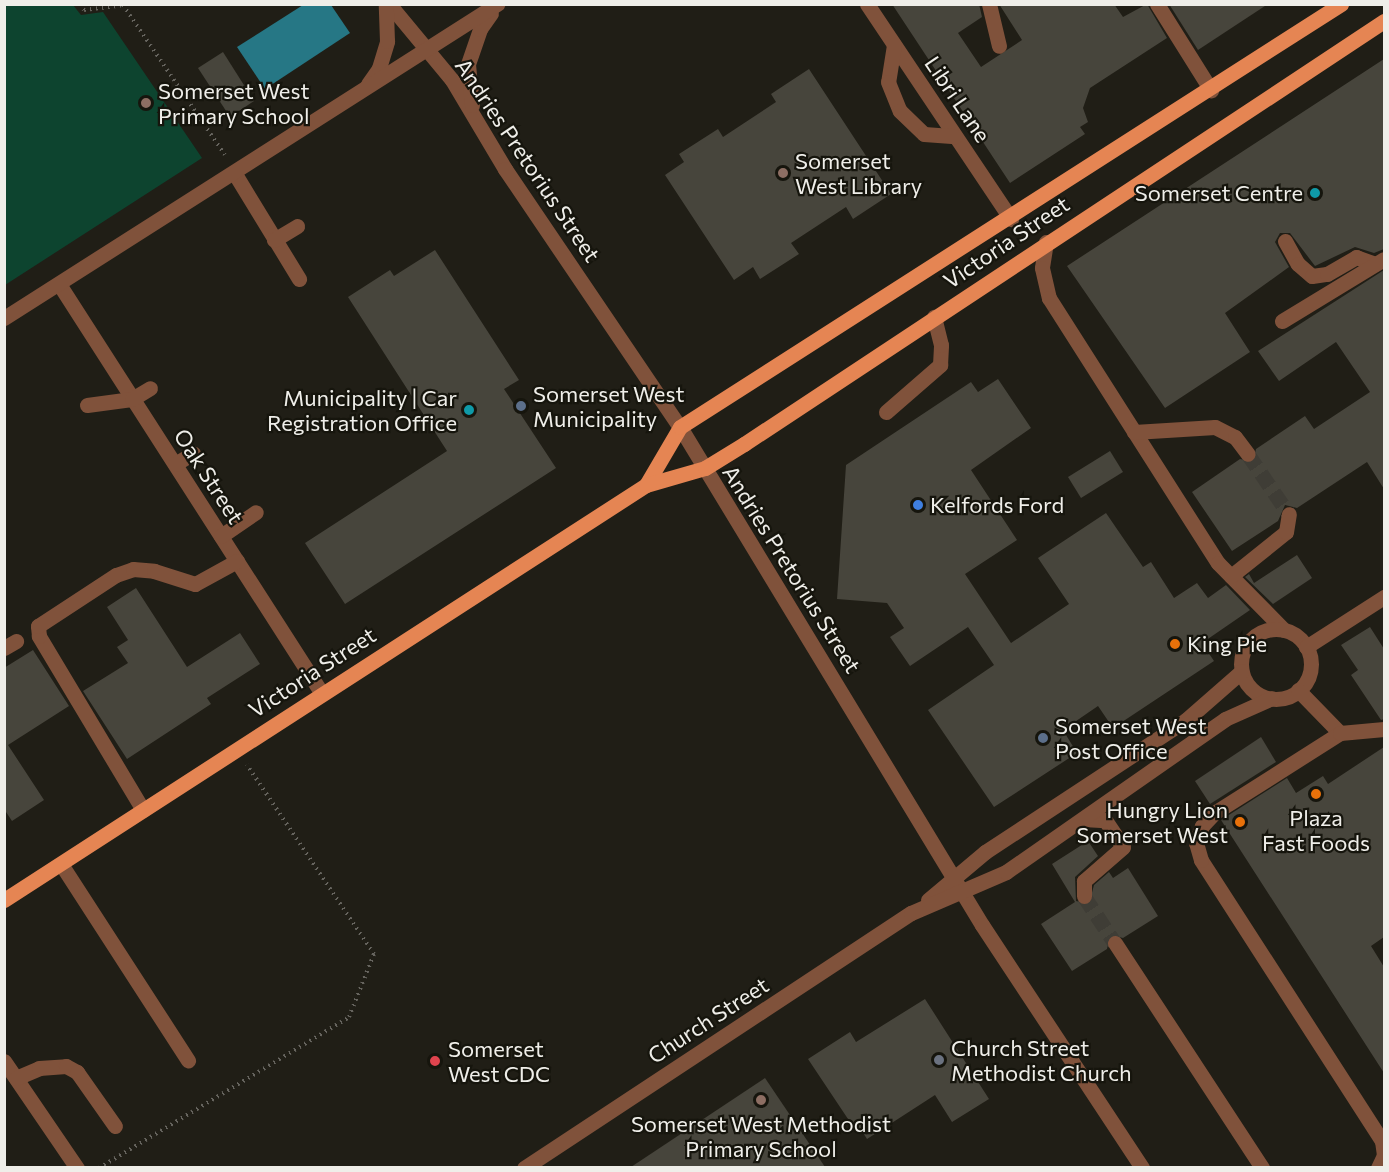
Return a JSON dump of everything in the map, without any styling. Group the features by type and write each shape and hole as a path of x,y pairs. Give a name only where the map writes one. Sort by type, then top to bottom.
{"main road":[{"name":"Victoria Street","path":"646,485 680,427 1011,219 1341,4"},
{"name":"Victoria Street","path":"4,900 321,692 646,485 705,468 1384,21"}],"street":[{"name":"Andries Pretorius Street","path":"387,4 426,50 477,118 505,168 680,427 958,884 1142,1167"},
{"path":"362,91 384,55 388,25 387,4"},
{"path":"4,318 236,173 499,4"},
{"path":"477,118 467,82 468,64 480,28 499,4"},
{"name":"Libri Lane","path":"867,4 1011,219"},
{"path":"989,4 999,46"},
{"path":"1156,4 1210,90"},
{"path":"894,45 888,82 900,111 924,134 955,136"},
{"path":"236,173 299,279"},
{"path":"274,240 297,226"},
{"path":"1285,241 1298,264 1312,276 1327,274 1356,257 1380,262"},
{"path":"1046,242 1042,268 1049,298 1218,563 1284,630 1306,647 1309,673 1298,690 1340,733"},
{"path":"1281,321 1380,262"},
{"name":"Oak Street","path":"59,284 321,692"},
{"path":"886,412 940,365 941,345 934,317"},
{"path":"87,405 132,399 150,388"},
{"path":"1134,432 1215,427 1235,437 1248,454"},
{"path":"175,465 193,453"},
{"path":"221,536 256,512"},
{"path":"1231,576 1286,532 1288,514"},
{"path":"143,810 39,636 38,626 42,620 116,575 133,569 154,571 195,584 237,561"},
{"path":"1306,647 1384,597"},
{"path":"1272,698 1252,689 1242,671 1242,657 1252,639 1263,632 1284,630"},
{"name":"Church Street","path":"524,1167 958,884 985,852 1186,720 1242,671"},
{"name":"Church Street","path":"958,884 1006,872 1225,719 1272,698 1298,690"},
{"path":"1378,1167 1384,1155 1382,1141 1201,860 1196,843 1202,826 1214,813 1340,733 1384,729"},
{"path":"1083,819 1106,820 1123,847 1084,881 1084,896"},
{"path":"61,864 188,1060"},
{"path":"1116,943 1262,1167"},
{"path":"4,1061 76,1167"},
{"path":"16,1078 39,1068 66,1066 77,1072 115,1126"}],"path":[{"path":"82,5 84,10 123,4 236,173"},
{"path":"99,1167 349,1017 374,954 236,749"}],"green space":[{"path":"5,4 73,5 81,15 103,12 202,158 5,285"}],"water":[{"path":"303,5 331,5 350,33 265,89 237,47"}],"building":[{"path":"892,4 979,4 982,17 958,33 981,67 1022,40 999,4 1114,4 1123,17 1147,4 1167,38 1090,88 1083,108 1088,122 1080,127 1085,134 1010,183"},
{"path":"1169,4 1268,4 1198,50"},
{"path":"223,52 254,101 230,117 198,68"},
{"path":"1384,59 1384,249 1374,253 1355,247 1315,266 1290,233 1280,233 1275,242 1289,267 1225,313 1250,352 1165,408 1067,266"},
{"path":"809,69 891,194 853,219 846,207 791,243 799,254 760,279 753,267 734,280 665,175 684,162 679,154 718,129 723,137 776,102 771,94"},
{"name":"Municipality | Car Registration Office","path":"435,250 519,380 504,389 556,468 345,604 305,543 447,451 348,297 390,270 394,276"},
{"path":"1384,270 1384,489 1367,462 1297,508 1285,505 1278,521 1232,551 1192,492 1240,459 1253,462 1256,449 1305,416 1314,429 1370,392 1336,342 1279,381 1258,351"},
{"path":"998,379 1031,428 971,470 1017,540 965,574 1011,643 1069,604 1038,558 1106,513 1143,567 1151,562 1174,598 1197,583 1208,598 1226,585 1250,610 1202,643 1214,661 1113,728 1098,706 1063,730 1077,753 994,807 928,710 994,665 968,627 910,666 890,637 904,628 887,603 837,599 846,465 971,382 978,392"},
{"path":"1110,451 1123,472 1081,498 1068,477"},
{"path":"1297,555 1312,578 1273,604 1245,577 1249,574 1254,583"},
{"path":"136,588 187,667 240,633 260,664 207,698 211,704 127,759 83,691 128,663 117,647 128,640 107,607"},
{"path":"1370,627 1384,649 1384,719 1381,720 1351,675 1358,670 1341,645"},
{"path":"33,650 69,706 8,745 44,800 12,821 4,809 4,668"},
{"path":"1261,737 1276,762 1210,804 1195,781"},
{"path":"1384,747 1384,937 1371,946 1384,967 1384,1073 1221,820 1287,778 1296,793 1323,776 1328,784"},
{"path":"1088,841 1098,856 1075,877 1076,901 1089,904 1094,885 1109,872 1113,878 1128,868 1158,916 1123,938 1110,935 1107,949 1072,971 1041,924 1075,902 1052,864"},
{"path":"925,999 989,1099 952,1122 935,1095 867,1139 860,1128 856,1131 808,1059 850,1032 856,1042"},
{"path":"765,1078 825,1167 631,1167"}],"tunnel":[{"path":"1248,454 1289,514"},
{"path":"1084,896 1115,943"}],"place":[{"name":"Somerset West Primary School","path":"146,103"},
{"name":"Somerset West Library","path":"783,173"},
{"name":"Somerset Centre","path":"1315,193"},
{"name":"Somerset West Municipality","path":"521,406"},
{"name":"Municipality | Car Registration Office","path":"469,410"},
{"name":"Kelfords Ford","path":"918,505"},
{"name":"King Pie","path":"1175,644"},
{"name":"Somerset West Post Office","path":"1043,738"},
{"name":"Plaza Fast Foods","path":"1316,794"},
{"name":"Hungry Lion Somerset West","path":"1240,822"},
{"name":"Church Street Methodist Church","path":"939,1060"},
{"name":"Somerset West CDC","path":"435,1061"},
{"name":"Somerset West Methodist Primary School","path":"761,1100"}]}
